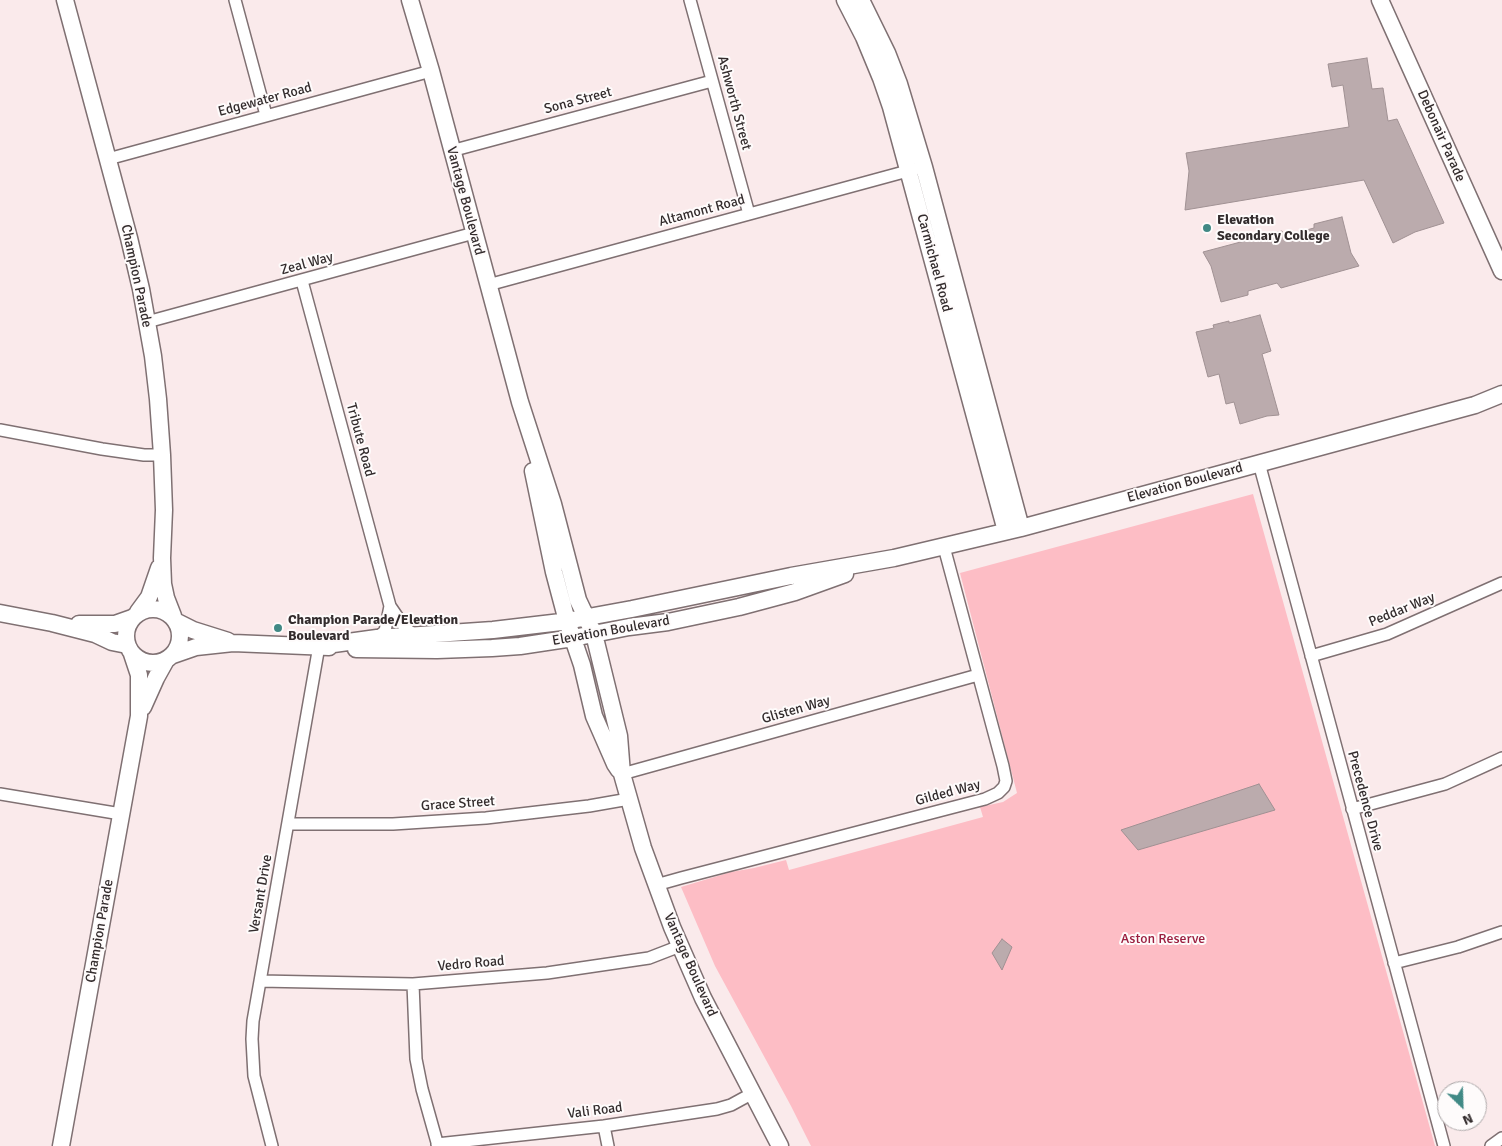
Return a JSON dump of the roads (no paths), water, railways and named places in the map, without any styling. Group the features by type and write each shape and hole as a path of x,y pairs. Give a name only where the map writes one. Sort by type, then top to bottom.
{"street":[{"name":"Champion Parade","path":"65,0 131,247 147,322 158,399 162,455 164,510 162,558 165,591 175,619"},
{"path":"235,0 266,115"},
{"name":"Vantage Boulevard","path":"410,0 520,402 553,504 578,600 594,634 617,728 622,774 656,885 703,998 780,1146"},
{"name":"Ashworth Street","path":"690,0 749,214"},
{"name":"Carmichael Road","path":"845,0 864,37 916,168"},
{"name":"Carmichael Road","path":"861,0 884,45 899,84 916,168 1014,530"},
{"name":"Debonair Parade","path":"1380,0 1502,271"},
{"name":"Edgewater Road","path":"108,159 430,71"},
{"name":"Sona Street","path":"452,151 712,81"},
{"name":"Altamont Road","path":"488,285 916,168"},
{"name":"Zeal Way","path":"147,322 474,234"},
{"name":"Tribute Road","path":"302,280 390,606"},
{"name":"Elevation Boulevard","path":"1475,405 1502,394"},
{"name":"Elevation Boulevard","path":"319,646 377,638 536,626 702,595 791,576 894,558 1014,530 1475,405 1502,401"},
{"name":"Vantage Boulevard","path":"520,402 550,555 567,621 582,665 594,716 615,764 622,774"},
{"path":"0,430 102,449 162,455"},
{"name":"Precedence Drive","path":"1259,463 1444,1146"},
{"name":"Gilded Way","path":"656,885 976,801 998,793 1004,787 1006,782 1005,773 944,547"},
{"name":"Champion Parade","path":"135,615 149,597 162,558"},
{"name":"Elevation Boulevard","path":"169,658 196,647 233,642 365,649 520,646 668,622 748,604 811,587 894,558"},
{"name":"Peddar Way","path":"1311,656 1387,634 1502,583"},
{"path":"390,606 405,628 415,635"},
{"path":"377,638 385,631 390,606"},
{"path":"52,623 115,624 147,609 156,608 165,611 175,619 180,630 178,648 169,658 157,663 148,663 139,660 129,649 125,636 127,626 135,615"},
{"path":"0,613 95,634 129,649"},
{"name":"Elevation Boulevard","path":"175,619 193,630 233,642"},
{"name":"Versant Drive","path":"272,1146 254,1076 252,1060 253,1021 319,646"},
{"name":"Champion Parade","path":"62,1146 139,716 140,675 129,649"},
{"name":"Champion Parade","path":"139,716 156,678 169,658"},
{"name":"Glisten Way","path":"622,774 978,675"},
{"path":"1352,809 1445,784 1502,758"},
{"path":"0,794 121,814"},
{"name":"Grace Street","path":"289,824 392,824 476,819 589,806 629,799"},
{"path":"1394,963 1458,947 1502,932"},
{"name":"Vedro Road","path":"260,982 413,984 547,973 636,961 656,956 680,946"},
{"path":"413,984 418,1075 438,1145"},
{"name":"Vali Road","path":"438,1145 604,1126 717,1109 731,1105 753,1093"},
{"path":"604,1126 608,1146"},
{"path":"1491,1146 1502,1138"}],"place":[{"name":"Elevation Secondary College","path":"1207,228"},
{"name":"Champion Parade/Elevation Boulevard","path":"278,628"}],"park label":[{"name":"Aston Reserve","path":"1163,939"}]}
